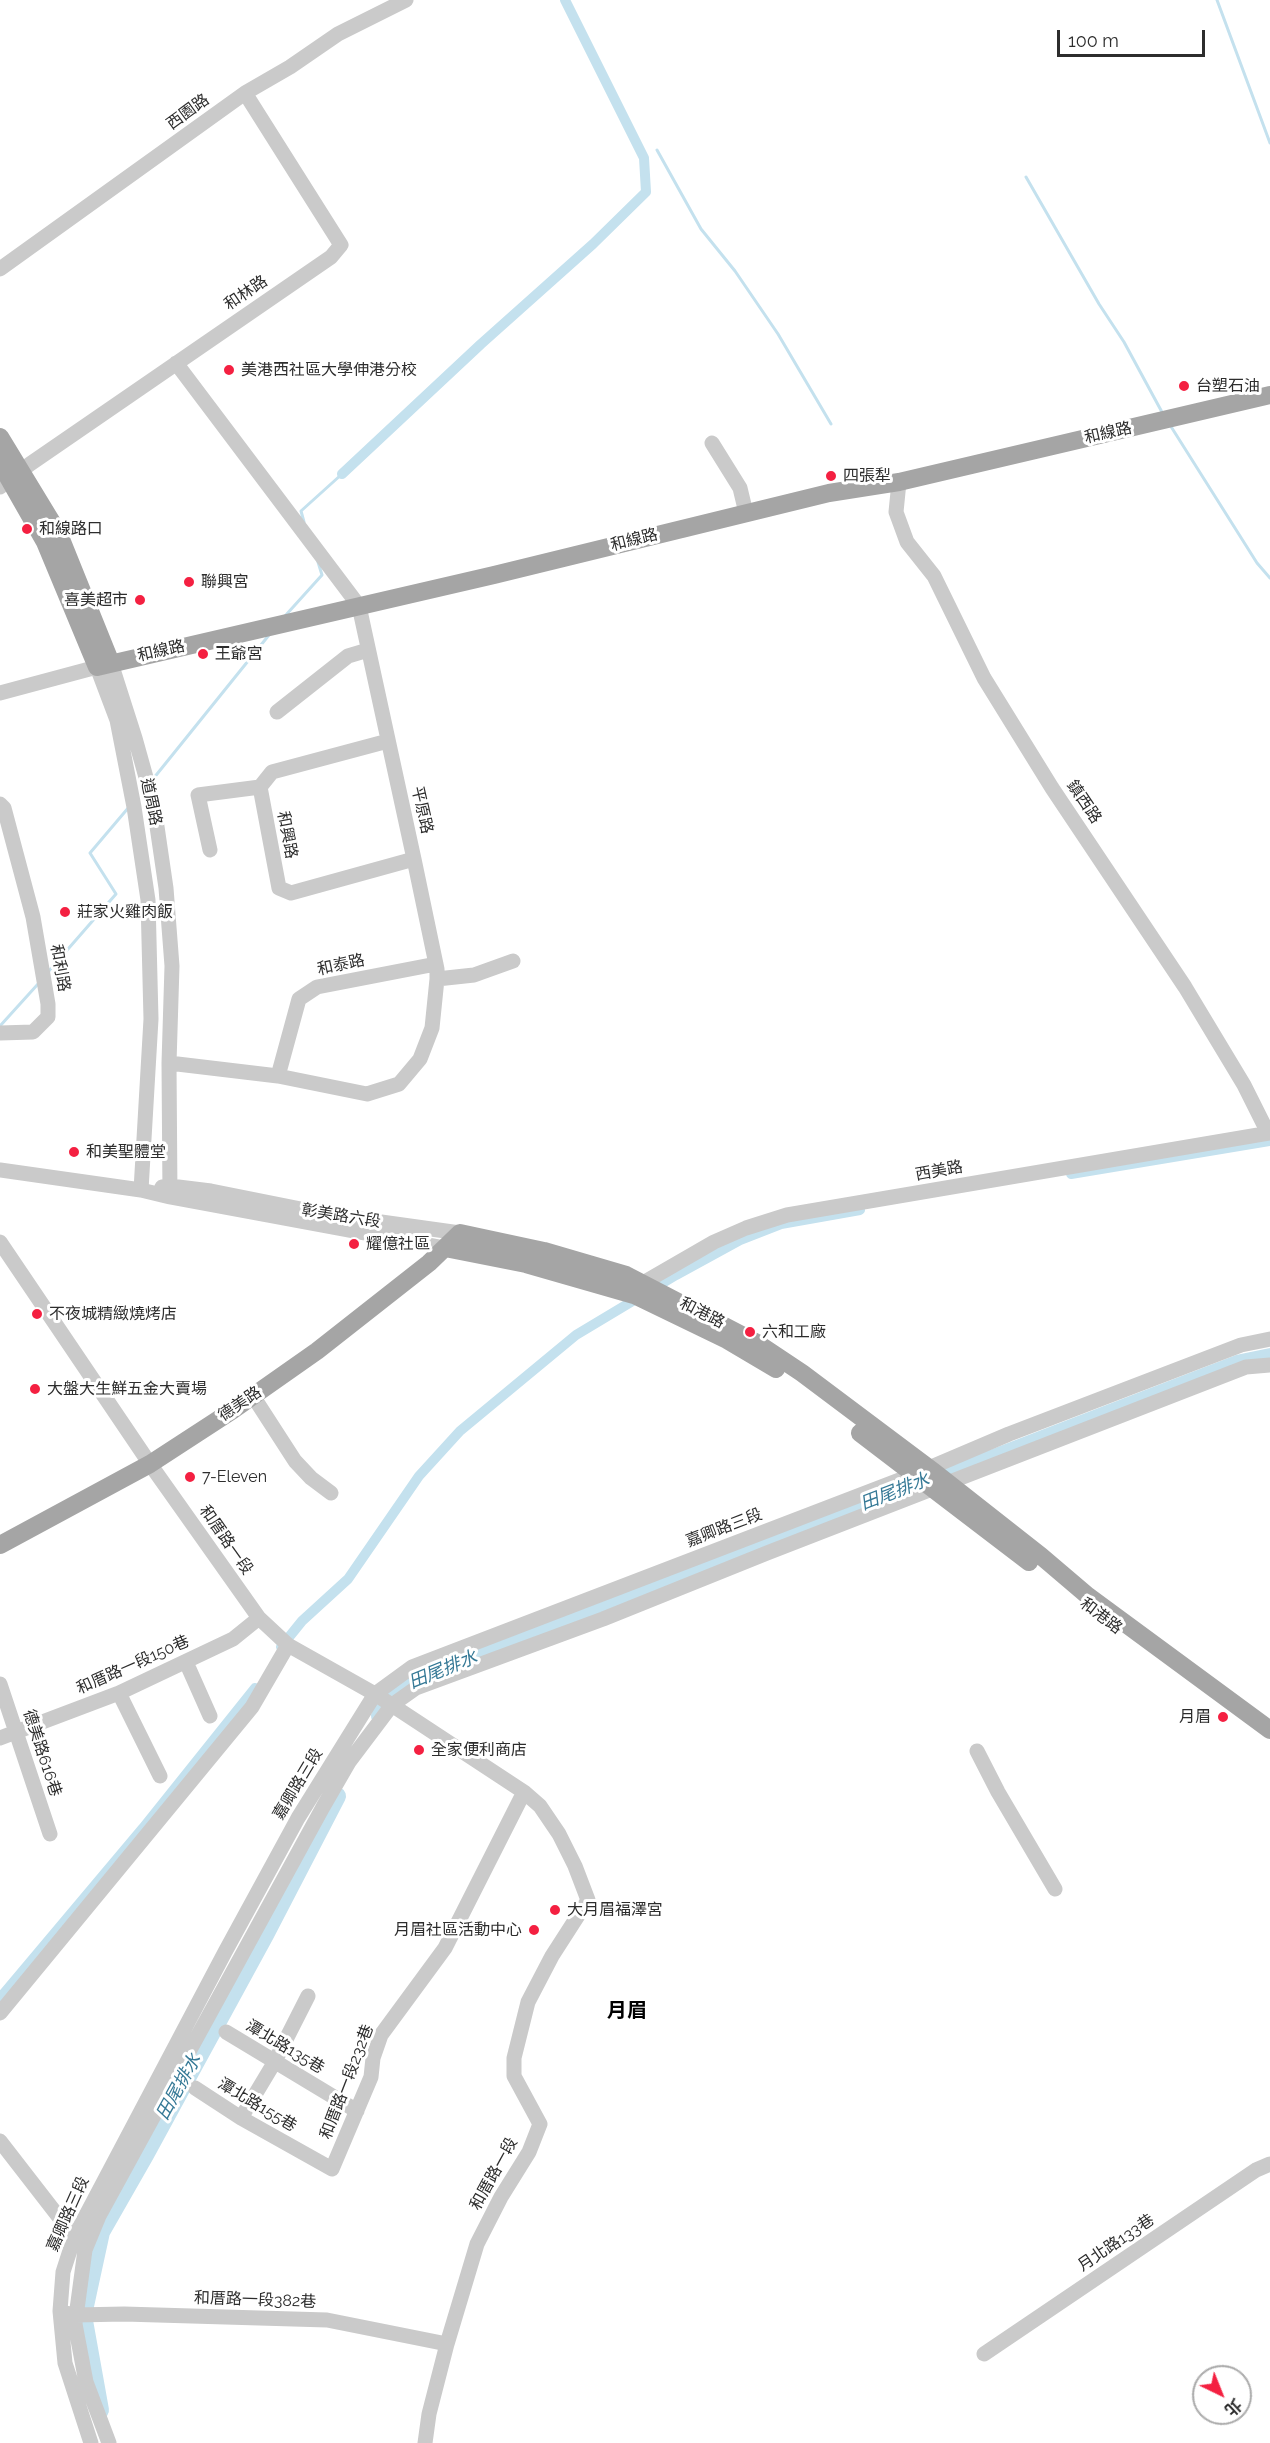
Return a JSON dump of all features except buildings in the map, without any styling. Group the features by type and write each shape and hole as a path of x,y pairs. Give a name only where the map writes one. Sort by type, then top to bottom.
{"main road":[{"name":"和線路","path":"104,665 829,493 899,482 1270,395"},
{"name":"道周路","path":"0,437 10,479"},
{"name":"道周路","path":"0,463 45,542 104,665"},
{"name":"彰美路六段","path":"460,1233 542,1260"},
{"name":"德美路","path":"0,1545 150,1464 253,1396 317,1351 429,1263 460,1233"},
{"name":"彰美路六段","path":"445,1248 542,1260 626,1275 644,1293"},
{"name":"和港路","path":"644,1293 783,1373 932,1479 1270,1730"},
{"name":"和港路","path":"932,1479 1270,1743"}],"street":[{"name":"西園路","path":"0,269 245,93 290,67 338,34 406,0"},
{"name":"和林路","path":"10,479 331,257 341,245 245,93"},
{"name":"平原路","path":"169,1062 278,1076 367,1094 399,1084 420,1059 432,1028 437,971 358,606 176,363"},
{"path":"712,443 740,488 746,513"},
{"name":"鎮西路","path":"899,482 896,512 907,542 934,576 984,678 1052,788 1185,987 1244,1085 1269,1133"},
{"path":"278,712 348,656 368,650"},
{"name":"和線路","path":"0,693 104,665"},
{"name":"道周路","path":"104,665 135,738 154,807 166,888 172,966 169,1062 170,1191"},
{"name":"道周路","path":"104,665 134,807 148,900 151,1019 141,1190"},
{"path":"210,850 198,795 260,787 273,772 388,741"},
{"name":"和興路","path":"260,787 279,888 291,893 414,859"},
{"name":"和利路","path":"0,804 4,808 33,917 48,1004 48,1017 33,1032 0,1033"},
{"name":"和泰路","path":"278,1076 299,999 317,987 437,971 474,975 513,961"},
{"name":"西美路","path":"644,1293 714,1242 746,1228 787,1215 1269,1133"},
{"name":"彰美路六段","path":"0,1170 141,1190 211,1191 331,1215 460,1233"},
{"name":"彰美路六段","path":"170,1191 445,1248"},
{"name":"和厝路一段","path":"0,1242 150,1464 259,1618 288,1645 382,1699 524,1792 540,1806 559,1834 588,1900 552,1956 528,2002 514,2058 514,2076 540,2124 529,2152 501,2196 477,2244 447,2344 429,2414 425,2443"},
{"path":"932,1479 1009,1434 1241,1345 1270,1339"},
{"path":"1241,1345 1246,1367"},
{"path":"932,1479 1246,1367 1270,1365"},
{"path":"253,1396 295,1461 311,1478 331,1492"},
{"name":"嘉卿路三段","path":"91,2443 65,2363 68,2313 85,2250 99,2216 382,1699 416,1689 603,1619 767,1552 932,1479"},
{"name":"嘉卿路三段","path":"109,2443 86,2382 68,2313 63,2272 74,2238 293,1828 382,1699 412,1667 932,1479"},
{"name":"和厝路一段150巷","path":"0,1738 119,1693 186,1662 233,1639 259,1618"},
{"path":"0,2013 252,1707 288,1645"},
{"path":"186,1662 210,1716"},
{"name":"德美路616巷","path":"0,1684 50,1834"},
{"path":"119,1693 160,1776"},
{"path":"977,1751 998,1792 1055,1889"},
{"name":"和厝路一段232巷","path":"333,2169 371,2077 373,2058 381,2035 445,1948 524,1792"},
{"path":"241,2118 274,2063 308,1996"},
{"name":"潭北路135巷","path":"226,2032 357,2111"},
{"name":"潭北路155巷","path":"195,2088 241,2118 333,2169"},
{"path":"0,2141 85,2250"},
{"name":"月北路133巷","path":"984,2354 1256,2170 1270,2164"},
{"name":"和厝路一段382巷","path":"68,2313 327,2320 447,2344"}],"water":[{"path":"1270,1348 1270,1360 967,1472 956,1463 1236,1355"}],"waterway":[{"path":"342,474 481,344 593,244 646,192 644,158 565,0"},
{"path":"1217,0 1270,143"},
{"path":"657,150 701,229 735,271 778,334 831,424"},
{"path":"1026,177 1099,304 1124,342 1163,414"},
{"path":"1170,425 1257,563 1270,578"},
{"path":"304,522 301,511 342,474"},
{"path":"285,616 322,575 318,562"},
{"path":"153,779 269,635"},
{"path":"48,972 116,894 90,853 129,807"},
{"path":"0,1026 38,984"},
{"path":"1071,1174 1270,1141"},
{"path":"281,1647 302,1621 348,1579 419,1476 460,1431 576,1335 740,1240 781,1224 860,1210"},
{"name":"田尾排水","path":"380,1716 396,1689 444,1668 713,1560 984,1459"},
{"path":"0,1998 143,1828 255,1688"},
{"name":"田尾排水","path":"100,2410 83,2315 101,2232 265,1935 337,1796"}],"place":[{"name":"美港西社區大學伸港分校","path":"229,370"},
{"name":"台塑石油","path":"1184,386"},
{"name":"四張犁","path":"831,476"},
{"name":"和線路口","path":"27,529"},
{"name":"聯興宮","path":"189,582"},
{"name":"喜美超市","path":"140,600"},
{"name":"王爺宮","path":"203,654"},
{"name":"莊家火雞肉飯","path":"65,912"},
{"name":"和美聖體堂","path":"74,1152"},
{"name":"耀億社區","path":"354,1244"},
{"name":"不夜城精緻燒烤店","path":"37,1314"},
{"name":"六和工廠","path":"750,1332"},
{"name":"大盤大生鮮五金大賣場","path":"35,1389"},
{"name":"7-Eleven","path":"190,1477"},
{"name":"月眉","path":"1223,1717"},
{"name":"全家便利商店","path":"419,1750"},
{"name":"大月眉福澤宮","path":"555,1910"},
{"name":"月眉社區活動中心","path":"534,1930"}],"district":[{"name":"月眉","path":"627,2011"}]}
